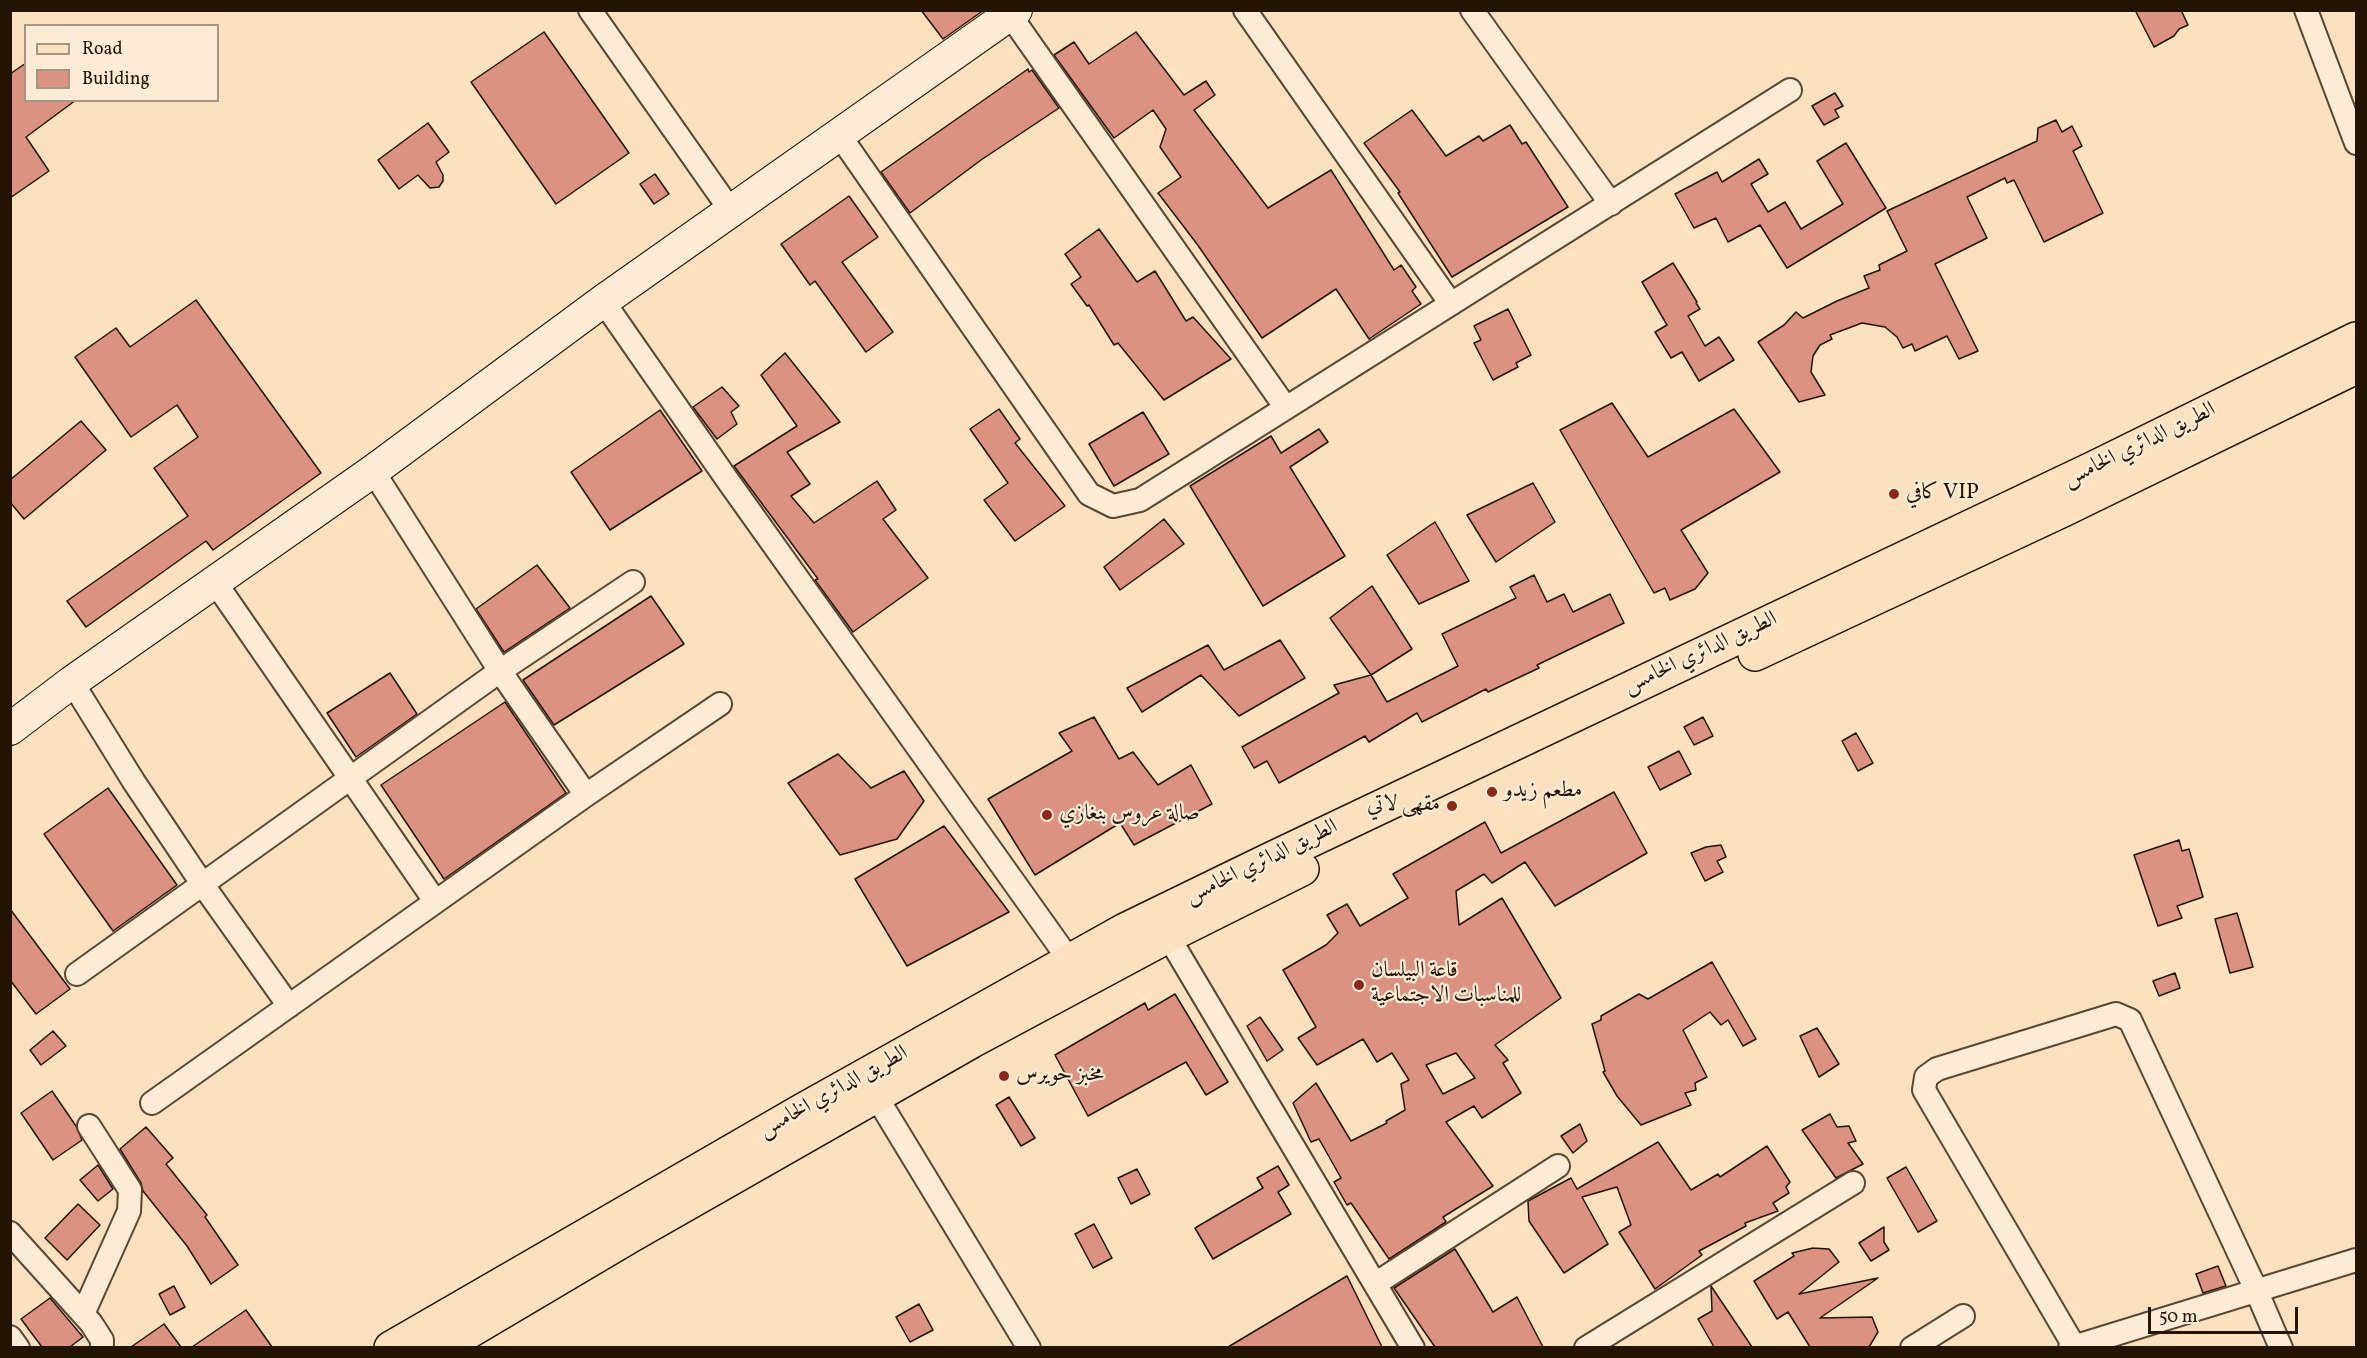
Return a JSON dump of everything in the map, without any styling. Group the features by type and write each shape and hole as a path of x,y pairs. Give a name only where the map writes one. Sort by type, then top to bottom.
{"main road":[{"path":"10,729 72,682 373,471 603,301 1013,13"},
{"name":"الطريق الدائري الخامس","path":"441,1347 1070,961 1182,902 2094,468 2356,339"},
{"name":"الطريق الدائري الخامس","path":"391,1347 809,1120 876,1096 972,1041 1168,936 1491,778 2063,510 2356,367"}],"street":[{"path":"590,10 731,211"},
{"path":"1245,10 1451,304"},
{"path":"1472,10 1611,204"},
{"path":"2306,10 2356,143"},
{"path":"1013,13 1286,408"},
{"path":"840,136 1089,494 1113,506 1140,500 1790,90"},
{"path":"603,301 733,488 1070,961"},
{"path":"373,471 500,671 586,795"},
{"path":"214,582 435,901"},
{"path":"77,974 500,671 633,582"},
{"path":"72,682 135,783 203,885 289,1006"},
{"path":"152,1103 435,901 720,704"},
{"path":"1168,936 1413,1347"},
{"path":"2281,1347 2257,1292 2130,1020 2116,1014 1937,1069 1926,1077 1924,1090 2072,1347 2257,1292 2356,1260"},
{"path":"876,1096 1029,1347"},
{"path":"83,1314 129,1212 130,1190 89,1126"},
{"path":"1376,1284 1558,1166"},
{"path":"1586,1347 1853,1183"},
{"path":"10,1233 83,1314 102,1340 102,1347"},
{"path":"1912,1347 1963,1316"},
{"path":"10,1337 18,1347"}],"building":[{"path":"921,10 984,10 943,39"},
{"path":"2135,10 2181,10 2188,25 2154,47"},
{"path":"544,32 629,153 556,204 471,82"},
{"path":"1136,32 1184,95 1206,81 1215,95 1194,110 1268,208 1331,170 1394,270 1401,265 1416,287 1412,291 1421,304 1369,339 1336,289 1262,338 1197,244 1158,193 1181,177 1160,147 1166,129 1153,110 1114,138 1054,55 1074,42 1089,64"},
{"path":"24,64 24,102 73,102 26,137 49,171 10,198 10,74"},
{"path":"1028,69 1029,72 1032,70 1059,108 981,160 910,213 881,172"},
{"path":"1835,93 1843,106 1835,110 1839,117 1824,125 1812,106"},
{"path":"1412,110 1446,156 1479,136 1483,141 1510,125 1522,144 1526,142 1568,207 1452,277 1398,193 1400,192 1364,143"},
{"path":"2056,120 2062,132 2072,126 2082,146 2073,151 2103,213 2044,242 2014,180 2007,183 2005,178 1967,197 1987,238 1935,264 1978,351 1959,359 1947,336 1915,351 1912,344 1903,348 1897,337 1885,327 1862,323 1830,335 1832,339 1820,345 1813,356 1811,372 1825,395 1799,402 1758,342 1784,325 1796,312 1803,318 1869,288 1864,276 1880,270 1879,265 1907,251 1887,211 2037,141 2038,128"},
{"path":"428,123 449,152 436,162 443,175 443,181 439,187 430,188 418,175 399,189 378,160"},
{"path":"1846,143 1886,208 1787,268 1760,225 1728,242 1716,218 1694,228 1675,194 1717,172 1722,182 1759,159 1768,174 1751,184 1768,212 1785,202 1801,229 1843,204 1817,161"},
{"path":"655,174 669,194 654,204 640,184"},
{"path":"849,196 878,237 842,262 893,332 866,352 815,281 810,285 781,244"},
{"path":"1099,229 1137,282 1155,271 1186,321 1193,317 1231,359 1164,400 1118,343 1114,345 1089,305 1087,306 1071,284 1081,277 1065,254"},
{"path":"1673,263 1700,309 1688,316 1705,346 1719,337 1734,360 1699,381 1682,352 1671,358 1655,332 1667,325 1642,282"},
{"path":"196,300 321,473 213,550 206,541 86,627 67,601 188,516 154,468 198,437 177,405 131,437 75,357 116,328 130,347"},
{"path":"1508,309 1531,355 1516,363 1518,367 1493,380 1474,343 1481,340 1474,326"},
{"path":"785,353 840,422 787,452 810,484 791,496 814,523 877,481 896,510 883,519 928,578 853,632 815,580 818,579 734,466 797,426 761,375"},
{"path":"722,387 739,406 731,412 737,424 717,439 693,407"},
{"path":"1612,403 1648,457 1734,409 1780,472 1681,530 1708,573 1695,589 1670,600 1665,588 1654,593 1560,430"},
{"path":"999,409 1020,439 1015,443 1065,506 1015,541 984,500 1008,483 970,429"},
{"path":"660,410 702,471 610,530 571,472"},
{"path":"1143,412 1169,454 1114,486 1089,444"},
{"path":"81,421 106,450 24,519 10,502 10,480"},
{"path":"1319,429 1328,442 1290,467 1345,556 1263,606 1190,486 1271,436 1281,453"},
{"path":"1533,483 1555,522 1496,562 1467,515"},
{"path":"1164,519 1184,544 1120,590 1104,567"},
{"path":"1435,522 1469,581 1419,604 1387,555"},
{"path":"537,565 570,608 504,652 476,609"},
{"path":"1534,575 1547,602 1564,594 1573,612 1610,594 1624,623 1537,665 1539,668 1488,692 1486,689 1422,722 1417,713 1369,742 1365,736 1279,783 1267,761 1254,768 1242,747 1339,693 1334,685 1371,675 1387,702 1458,666 1442,634 1516,598 1510,587"},
{"path":"1372,586 1412,649 1371,675 1330,618"},
{"path":"651,596 684,644 554,725 523,680"},
{"path":"1280,640 1305,678 1239,716 1201,675 1142,712 1127,688 1208,645 1224,670"},
{"path":"390,673 417,714 356,757 327,713"},
{"path":"505,702 566,793 444,879 381,785"},
{"path":"1094,717 1119,759 1133,752 1158,785 1191,765 1212,804 1134,845 1120,823 1035,875 988,799 1072,751 1059,733"},
{"path":"1703,717 1713,736 1694,745 1684,727"},
{"path":"1856,733 1873,763 1858,771 1842,741"},
{"path":"1679,751 1691,774 1660,790 1648,767"},
{"path":"838,754 871,788 904,771 924,801 897,839 840,855 788,783"},
{"path":"108,788 177,885 113,931 44,834"},
{"path":"1614,792 1647,853 1555,906 1525,862 1492,883 1484,874 1456,891 1459,925 1502,898 1561,998 1495,1045 1508,1060 1503,1063 1521,1093 1482,1118 1474,1106 1446,1122 1493,1186 1443,1217 1446,1222 1389,1259 1351,1203 1347,1205 1334,1182 1341,1178 1319,1139 1311,1142 1293,1103 1316,1083 1351,1141 1387,1123 1386,1121 1405,1110 1401,1084 1409,1080 1392,1053 1377,1062 1363,1039 1317,1065 1298,1038 1316,1027 1283,970 1326,945 1338,933 1327,915 1347,904 1360,926 1408,898 1393,874 1485,822 1501,853","holes":["1456,1053 1475,1078 1443,1094 1426,1065"]},
{"path":"944,826 1009,912 907,966 855,879"},
{"path":"2179,840 2182,851 2189,849 2203,897 2177,906 2182,918 2158,926 2134,855"},
{"path":"1721,845 1726,857 1717,861 1723,872 1705,881 1691,853 1706,847"},
{"path":"10,909 70,989 36,1014 10,980"},
{"path":"2237,913 2253,967 2230,973 2215,919"},
{"path":"1712,962 1756,1039 1743,1046 1728,1020 1721,1025 1710,1012 1683,1030 1707,1077 1695,1083 1696,1090 1685,1093 1691,1105 1641,1125 1617,1096 1603,1072 1605,1071 1592,1024 1601,1020 1601,1016 1639,994 1648,999"},
{"path":"2175,973 2180,988 2159,996 2153,981"},
{"path":"1175,994 1228,1082 1206,1095 1186,1062 1088,1116 1055,1055 1145,1003 1148,1010"},
{"path":"1260,1017 1283,1050 1267,1061 1247,1026"},
{"path":"1817,1028 1839,1064 1819,1077 1800,1036"},
{"path":"53,1031 66,1046 41,1065 30,1050"},
{"path":"52,1091 76,1126 82,1140 53,1160 21,1113"},
{"path":"1009,1097 1035,1138 1021,1146 996,1105"},
{"path":"1830,1114 1837,1127 1849,1126 1856,1141 1848,1143 1863,1164 1836,1178 1802,1130"},
{"path":"1580,1124 1587,1141 1573,1153 1561,1136"},
{"path":"146,1127 173,1158 166,1164 207,1215 205,1217 238,1265 211,1284 187,1246 143,1191 141,1183 120,1149"},
{"path":"1658,1142 1691,1190 1718,1174 1720,1177 1767,1146 1790,1182 1786,1187 1789,1193 1773,1203 1778,1211 1745,1223 1746,1226 1699,1251 1702,1255 1655,1289 1619,1232 1631,1225 1617,1187 1582,1197 1608,1244 1564,1273 1529,1221 1528,1201 1571,1178 1577,1189"},
{"path":"98,1165 113,1189 98,1201 80,1180"},
{"path":"1278,1166 1289,1185 1278,1192 1291,1214 1213,1259 1195,1228 1263,1188 1257,1178"},
{"path":"1906,1167 1937,1221 1918,1232 1887,1178"},
{"path":"1137,1169 1150,1194 1131,1204 1118,1178"},
{"path":"78,1204 100,1225 67,1260 45,1238"},
{"path":"1094,1224 1112,1258 1093,1268 1075,1234"},
{"path":"1884,1227 1884,1242 1889,1250 1871,1261 1859,1243"},
{"path":"1813,1248 1829,1249 1839,1262 1799,1294 1878,1278 1820,1318 1872,1317 1878,1332 1869,1347 1810,1347 1788,1312 1777,1319 1754,1281 1794,1256 1792,1253"},
{"path":"1455,1249 1493,1312 1517,1297 1543,1347 1435,1347 1394,1288"},
{"path":"2218,1266 2226,1286 2203,1293 2196,1274"},
{"path":"1347,1276 1382,1347 1228,1347"},
{"path":"174,1286 185,1307 170,1315 159,1294"},
{"path":"1711,1286 1752,1347 1714,1347 1698,1319 1712,1311"},
{"path":"50,1298 83,1337 70,1347 42,1347 21,1319"},
{"path":"919,1304 933,1330 910,1342 896,1317"},
{"path":"246,1310 272,1347 192,1347"},
{"path":"164,1324 181,1347 131,1347"}],"place":[{"name":"كافي VIP","path":"1894,494"},
{"name":"مطعم زيدو","path":"1492,792"},
{"name":"مقهى لاتي","path":"1452,806"},
{"name":"صالة عروس بنغازي","path":"1047,815"},
{"name":"قاعة البيلسان للمناسبات الاجتماعية","path":"1359,985"},
{"name":"مخبز حويرس","path":"1004,1076"}]}
